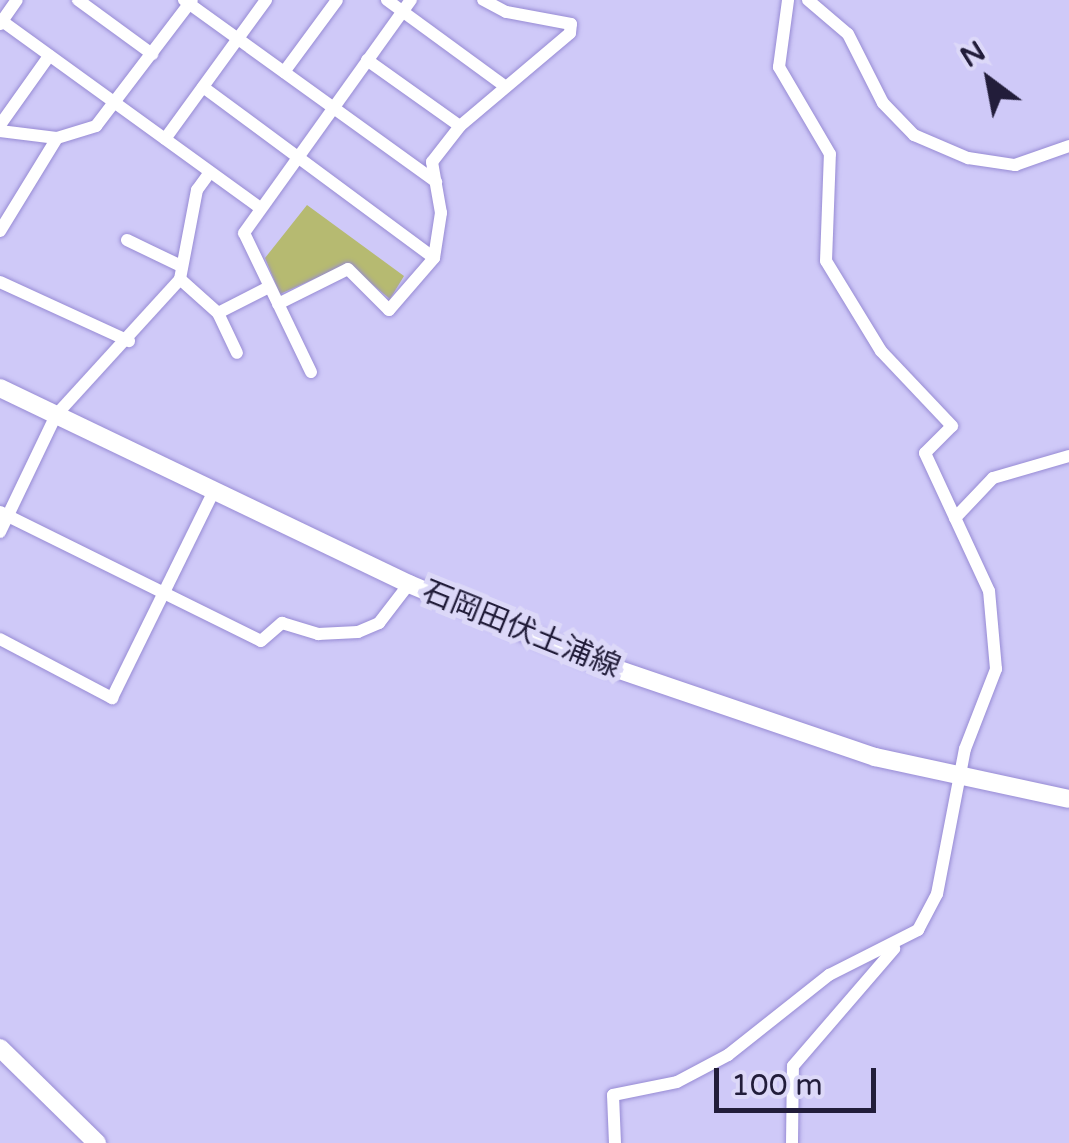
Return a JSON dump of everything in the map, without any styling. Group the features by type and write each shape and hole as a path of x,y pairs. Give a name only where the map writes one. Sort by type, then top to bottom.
{"main road":[{"name":"石岡田伏土浦線","path":"0,388 408,584 697,700 875,757 1069,800"},
{"path":"0,1048 98,1143"}],"street":[{"path":"17,0 1,23 260,208"},
{"path":"78,0 152,54"},
{"path":"165,139 266,0"},
{"path":"284,72 337,0"},
{"path":"387,0 407,6 506,87"},
{"path":"278,304 348,269 389,310 434,258 441,212 432,162 460,126 551,56 571,24 483,0"},
{"path":"788,0 779,67 830,154 826,261 881,350 952,426 925,453 988,590 998,638 996,669 965,749 937,894 918,930 899,944 792,1066 792,1143"},
{"path":"808,0 848,34 890,113 914,135 968,158 1015,164 1069,146"},
{"path":"49,56 0,128 57,138 86,132 116,104 188,1 436,182"},
{"path":"311,372 244,233 407,6"},
{"path":"367,60 460,126"},
{"path":"203,87 434,258"},
{"path":"0,231 24,182 57,138"},
{"path":"0,532 4,514 56,415 129,341 180,272 196,190 210,172"},
{"path":"126,240 180,272 218,313 237,353"},
{"path":"0,282 129,341"},
{"path":"218,313 269,287"},
{"path":"955,518 993,478 1069,456"},
{"path":"0,639 112,698 214,491"},
{"path":"4,514 261,641 282,624 318,634 358,632 379,623 408,584"},
{"path":"615,1143 613,1095 677,1082 711,1064 828,975 899,944"}],"green space":[{"path":"307,205 404,276 390,299 348,264 280,294 265,258"}]}
